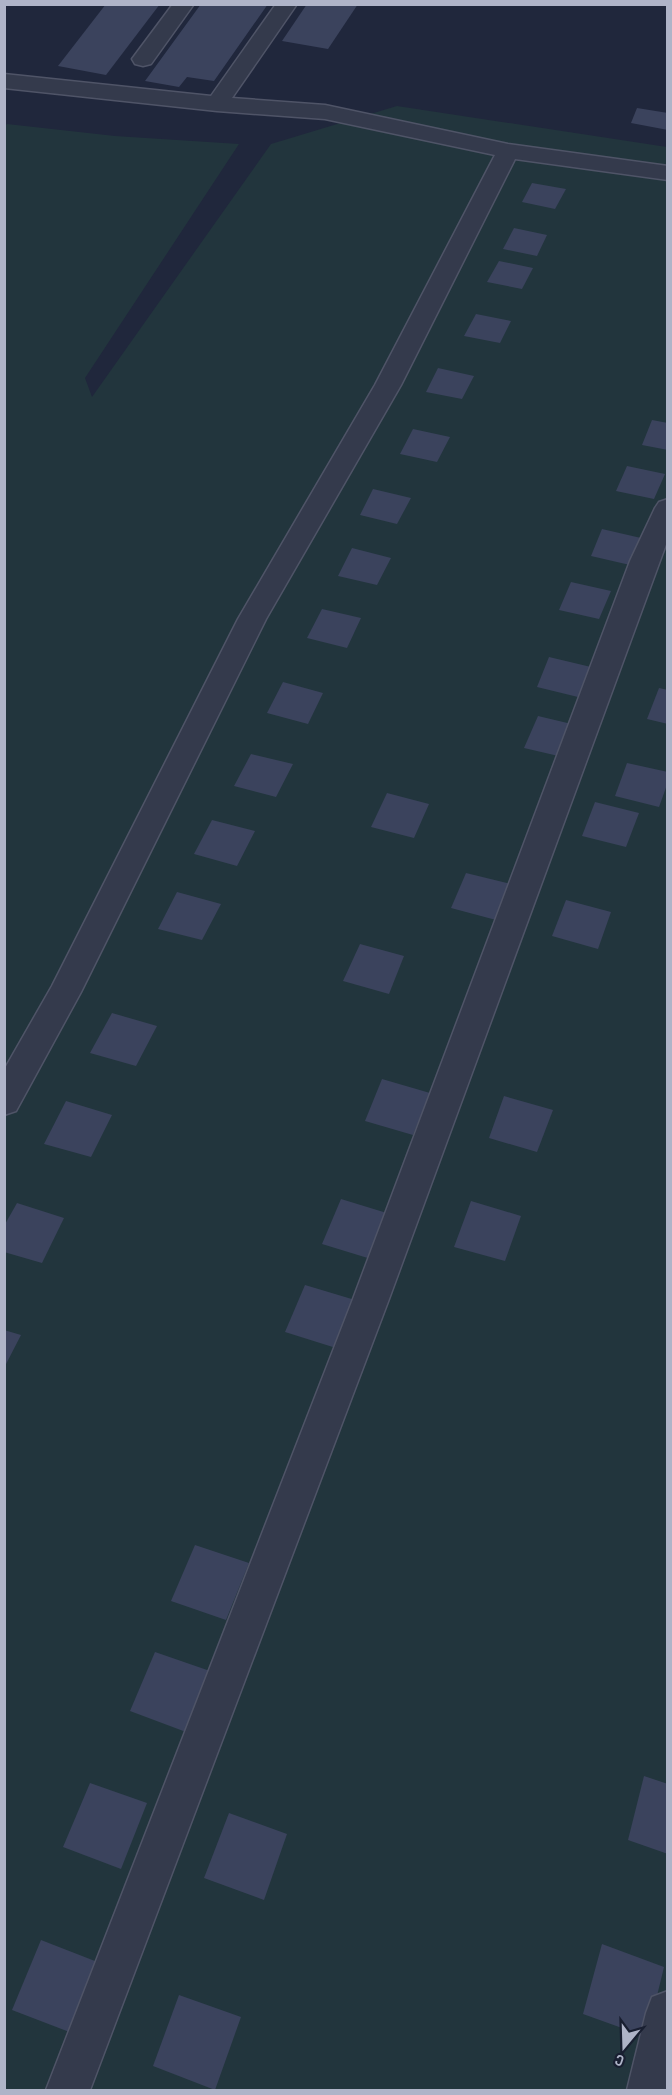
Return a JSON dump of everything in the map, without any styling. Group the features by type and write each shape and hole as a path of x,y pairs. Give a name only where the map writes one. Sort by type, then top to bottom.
{"lane":[{"path":"143,59 184,4"},
{"path":"217,104 287,4"},
{"path":"4,81 217,104 325,112 508,151 668,173"},
{"path":"4,1101 65,992 252,619 388,385 508,151"},
{"path":"68,2091 371,1299 640,573 668,508"},
{"path":"649,2091 668,2013"}],"shaded area":[{"path":"397,106 667,147 667,2090 5,2090 4,127 7,124 115,136 239,144 85,378 92,397 271,144"}],"building":[{"path":"106,4 160,4 106,75 58,66"},
{"path":"201,4 268,4 214,81 187,77 179,87 145,81"},
{"path":"307,4 358,4 328,49 282,41"},
{"path":"637,108 668,113 668,130 631,123"},
{"path":"532,183 566,189 555,209 522,202"},
{"path":"514,228 547,235 537,256 503,249"},
{"path":"499,261 533,268 522,289 487,282"},
{"path":"476,314 511,321 500,343 464,336"},
{"path":"438,368 474,376 462,399 426,392"},
{"path":"652,420 668,423 668,450 642,445"},
{"path":"413,429 450,437 437,462 400,454"},
{"path":"627,466 665,474 654,499 616,491"},
{"path":"373,489 411,498 397,524 360,515"},
{"path":"602,529 641,538 630,565 591,556"},
{"path":"352,548 391,558 377,585 338,576"},
{"path":"571,582 611,591 599,619 559,610"},
{"path":"322,609 361,618 347,648 307,638"},
{"path":"549,657 591,667 578,697 537,687"},
{"path":"283,682 323,693 308,724 267,713"},
{"path":"659,688 668,690 668,724 647,719"},
{"path":"538,716 580,726 567,758 524,748"},
{"path":"251,754 293,764 276,797 234,786"},
{"path":"627,763 668,772 668,782 659,807 615,796"},
{"path":"387,793 429,804 414,838 371,827"},
{"path":"595,802 639,813 626,847 582,836"},
{"path":"212,820 255,831 237,866 194,854"},
{"path":"466,873 511,884 496,920 451,908"},
{"path":"177,892 221,904 202,940 158,929"},
{"path":"566,900 611,912 598,949 552,936"},
{"path":"360,944 404,956 389,994 343,981"},
{"path":"112,1013 157,1026 136,1066 90,1053"},
{"path":"382,1079 430,1093 413,1135 365,1121"},
{"path":"504,1096 553,1110 537,1152 489,1138"},
{"path":"66,1101 112,1115 91,1157 44,1144"},
{"path":"341,1199 390,1214 371,1259 322,1244"},
{"path":"471,1201 521,1216 505,1261 454,1247"},
{"path":"17,1203 64,1218 42,1263 4,1252 4,1226"},
{"path":"305,1285 355,1300 336,1348 285,1332"},
{"path":"4,1330 21,1335 4,1368"},
{"path":"195,1545 249,1563 226,1620 171,1601"},
{"path":"155,1652 210,1671 186,1732 130,1711"},
{"path":"644,1776 668,1784 668,1854 628,1840"},
{"path":"90,1783 147,1803 121,1869 63,1847"},
{"path":"229,1813 287,1834 264,1900 204,1878"},
{"path":"41,1940 100,1963 72,2033 12,2010"},
{"path":"602,1944 664,1967 647,2037 583,2014"},
{"path":"179,1995 241,2017 215,2090 153,2066"}]}
